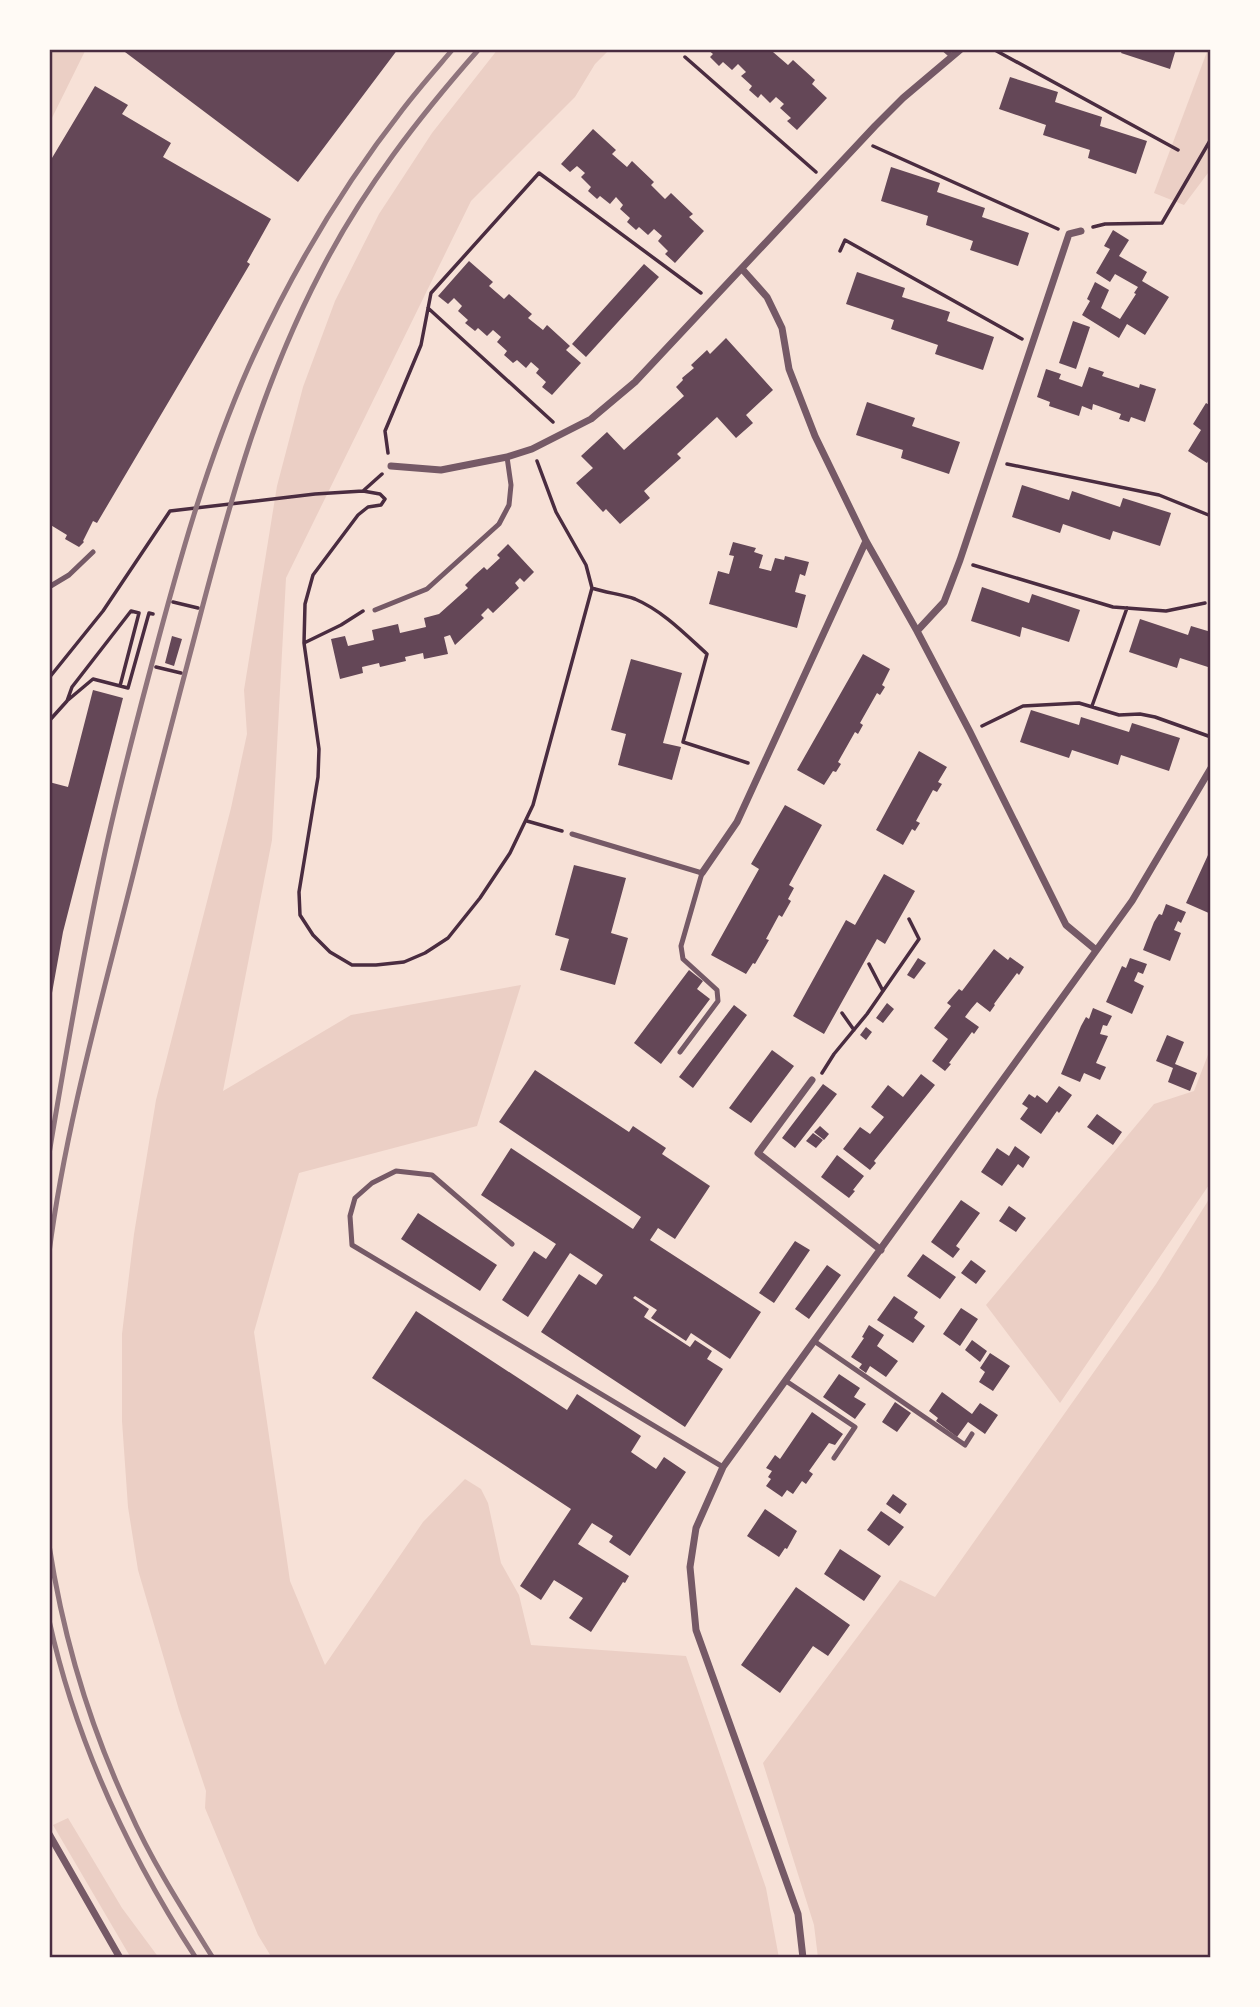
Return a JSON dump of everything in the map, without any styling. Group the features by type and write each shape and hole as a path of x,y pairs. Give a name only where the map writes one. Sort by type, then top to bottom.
{"street":[{"path":"391,466 441,470 508,457 532,449 591,419 635,383 903,99 961,49"},
{"path":"917,631 943,602 960,560 1069,234 1081,231"},
{"path":"743,270 767,297 782,328 789,369 811,425 866,541 970,732 1066,925 1096,950"},
{"path":"702,873 737,822 866,541"},
{"path":"803,1958 798,1914 695,1630 690,1567 696,1528 723,1467 1132,901 1211,768"},
{"path":"813,1080 758,1153 881,1250"},
{"path":"49,1834 120,1958"}],"lane":[{"path":"944,49 952,56"},
{"path":"375,610 427,589 499,524 509,505 511,485 508,457"},
{"path":"49,587 69,575 93,552"},
{"path":"572,834 702,873 681,946 683,959 718,990 718,1001 680,1052"},
{"path":"512,1244 432,1175 397,1171 372,1182 355,1198 350,1216 352,1245 723,1467"},
{"path":"814,1341 964,1446 972,1434"},
{"path":"786,1381 855,1427 834,1458"}],"path":[{"path":"993,49 1178,150"},
{"path":"685,57 825,180"},
{"path":"1081,231 1105,224 1162,223 1211,139"},
{"path":"862,141 1069,234"},
{"path":"363,491 391,466 385,431 421,345 431,293 539,173 712,301"},
{"path":"840,250 845,240 1031,344"},
{"path":"428,308 564,433"},
{"path":"49,678 103,611 170,511 315,494 363,491 380,494 386,499 382,505 368,508 358,515 313,575 305,604 304,643 319,748 318,777 299,892 300,915 313,935 330,952 352,965 404,962 425,953 448,938 480,898 510,853 527,821 592,588 586,565 556,512 532,449"},
{"path":"992,460 1159,495 1211,516"},
{"path":"979,567 1113,607 1166,611 1205,603"},
{"path":"592,588 629,597 651,608 707,654 683,742 762,768"},
{"path":"173,602 198,608"},
{"path":"1092,706 1127,608"},
{"path":"304,643 341,625 362,611 375,610"},
{"path":"67,701 72,687 131,611 139,613 120,686"},
{"path":"49,722 67,701 93,679 128,688 149,613 153,614"},
{"path":"168,670 171,662"},
{"path":"156,667 181,673"},
{"path":"970,732 1023,706 1079,703 1119,715 1140,714 1155,717 1211,737"},
{"path":"527,821 572,834"},
{"path":"813,1080 820,1076 919,939 909,919"},
{"path":"869,964 883,991"},
{"path":"842,1013 854,1030"}],"shaded area":[{"path":"49,49 86,49 49,124"},
{"path":"498,49 610,49 595,64 575,97 471,201 286,578 272,840 223,1091 351,1015 521,985 477,1126 299,1173 254,1332 290,1581 325,1665 423,1522 465,1479 481,1489 488,1503 501,1563 519,1595 531,1645 686,1656 766,1888 779,1958 272,1958 258,1935 205,1808 206,1791 138,1570 128,1507 122,1421 122,1334 134,1234 156,1100 231,808 247,734 244,690 277,486 303,387 335,301 379,214 432,133"},
{"path":"1208,49 1211,49 1211,169 1184,205 1154,193"},
{"path":"1211,1047 1211,1182 1060,1403 986,1305 1154,1104 1194,1091"},
{"path":"1211,1196 1211,1958 818,1958 814,1925 763,1763 900,1580 935,1597 1156,1284"},
{"path":"68,1818 122,1908 159,1958 131,1958 53,1825"}],"building":[{"path":"121,49 398,49 298,182"},
{"path":"707,49 776,49 773,52 788,65 793,60 815,80 812,84 827,98 797,130 787,121 791,118 780,108 784,104 776,97 770,103 761,94 758,98 749,90 752,86 741,76 746,72 738,64 732,70 723,62 719,66 710,57 713,54"},
{"path":"1123,49 1176,49 1170,69 1121,53"},
{"path":"1010,77 1058,92 1055,102 1102,117 1100,126 1147,141 1136,174 1088,158 1090,150 1043,135 1046,125 999,109"},
{"path":"95,86 128,105 122,114 171,143 163,157 271,219 247,262 250,264 97,523 93,521 79,547 65,539 67,535 49,524 49,163"},
{"path":"593,129 616,150 612,154 627,167 632,161 654,182 651,185 665,199 671,193 693,214 689,217 704,231 675,263 665,254 668,251 658,241 662,236 654,229 648,235 639,227 636,230 627,222 630,218 620,209 623,205 616,197 610,204 600,196 597,199 588,191 591,187 581,177 585,173 577,166 570,172 561,164"},
{"path":"891,167 940,183 937,192 985,208 982,217 1029,233 1018,266 970,250 973,241 926,225 928,216 881,201"},
{"path":"1113,230 1129,240 1119,256 1147,272 1142,281 1169,297 1145,335 1127,324 1119,338 1082,315 1090,301 1087,299 1095,282 1109,290 1101,308 1120,319 1136,294 1134,293 1138,287 1115,274 1110,282 1096,273 1110,249 1104,246"},
{"path":"469,261 493,282 489,286 504,299 509,294 532,314 528,318 543,330 547,325 570,346 566,350 581,363 552,395 542,387 546,382 536,373 539,369 531,362 526,368 517,360 513,363 504,355 507,351 497,342 501,337 493,330 487,336 478,328 475,331 465,323 468,320 458,311 462,306 454,298 448,304 438,296"},
{"path":"644,264 659,277 586,357 572,344"},
{"path":"857,272 905,288 902,297 950,312 947,321 994,337 983,370 935,354 938,345 891,329 894,320 846,304"},
{"path":"1073,321 1090,327 1076,369 1059,363"},
{"path":"726,338 773,390 746,415 753,423 736,438 717,417 677,454 681,458 644,491 650,498 620,524 606,509 603,512 576,483 593,468 581,456 607,432 624,450 684,396 676,387 694,368 691,365 707,350 710,354"},
{"path":"1089,367 1104,372 1102,376 1139,388 1140,384 1156,389 1145,422 1131,417 1129,422 1119,419 1121,414 1093,404 1092,410 1082,406 1079,416 1049,406 1050,402 1037,397 1046,369 1061,374 1059,379 1082,387"},
{"path":"867,402 915,418 912,426 960,442 949,474 901,458 903,450 856,435"},
{"path":"1206,403 1211,406 1211,456 1207,463 1188,451 1201,430 1193,424"},
{"path":"1022,485 1069,500 1072,491 1120,507 1123,498 1171,513 1160,546 1113,531 1110,540 1063,524 1060,533 1012,517"},
{"path":"733,542 756,548 754,552 763,555 759,568 771,571 775,558 784,560 785,556 809,562 805,576 800,574 795,592 806,595 797,628 709,604 718,571 729,574 734,556 729,555"},
{"path":"508,544 534,572 524,582 520,578 515,583 519,588 493,613 488,608 481,615 484,618 455,645 450,635 444,637 448,654 424,659 423,653 405,657 406,661 380,667 379,663 362,667 363,673 340,679 331,639 345,636 348,646 374,640 372,630 398,624 400,633 426,627 424,618 439,614 468,588 465,585 474,576 484,567 487,570 500,558 497,555"},
{"path":"982,587 1029,603 1032,594 1080,610 1069,642 1022,627 1020,637 971,621"},
{"path":"1140,619 1188,635 1191,626 1211,632 1211,668 1180,658 1177,668 1129,652"},
{"path":"172,636 182,639 174,666 165,663"},
{"path":"863,654 890,669 882,685 885,687 880,695 877,693 860,723 863,725 858,734 855,732 838,762 841,764 824,785 797,770"},
{"path":"631,659 682,673 663,743 681,747 672,780 618,765 626,734 611,730"},
{"path":"93,690 123,698 63,932 49,1004 49,782 68,787"},
{"path":"1031,710 1079,725 1081,717 1129,732 1132,723 1180,738 1169,771 1121,755 1118,765 1072,750 1069,758 1020,742"},
{"path":"919,751 947,767 938,782 942,784 937,792 933,790 916,821 920,823 915,831 912,829 903,845 876,830"},
{"path":"785,805 822,825 789,885 794,888 788,899 791,901 782,917 779,915 766,939 769,940 746,974 711,955 759,869 751,864"},
{"path":"1208,855 1211,856 1211,914 1186,903"},
{"path":"574,865 626,878 611,933 628,938 615,985 560,970 569,939 555,935"},
{"path":"884,874 915,891 885,944 877,939 824,1034 793,1016 846,920 855,925"},
{"path":"1166,904 1186,912 1174,930 1181,933 1170,961 1143,950 1154,922 1159,914 1162,915"},
{"path":"994,949 1008,960 1010,957 1024,967 990,1012 977,1002 971,1009 965,1017 979,1027 974,1034 972,1032 945,1071 932,1061 948,1039 934,1028 951,1006 947,1003 959,989 962,991"},
{"path":"918,958 926,963 914,979 907,975"},
{"path":"1130,958 1147,964 1143,974 1138,972 1134,981 1144,986 1132,1014 1106,1002 1122,966 1126,968"},
{"path":"689,970 703,981 697,989 710,999 661,1064 634,1043"},
{"path":"887,1003 894,1009 883,1023 876,1018"},
{"path":"734,1005 747,1015 693,1088 679,1077"},
{"path":"1093,1008 1112,1016 1107,1026 1103,1025 1100,1034 1108,1036 1096,1063 1106,1067 1100,1080 1084,1073 1080,1082 1061,1074 1081,1026 1086,1017 1089,1019"},
{"path":"866,1027 872,1032 866,1040 860,1035"},
{"path":"1167,1035 1184,1042 1175,1064 1197,1073 1190,1091 1168,1082 1173,1068 1156,1061"},
{"path":"772,1050 794,1066 751,1123 729,1108"},
{"path":"535,1070 629,1132 633,1126 666,1148 662,1154 710,1186 675,1239 658,1228 650,1240 761,1312 730,1359 691,1333 686,1341 651,1318 657,1310 635,1296 633,1298 649,1309 644,1317 690,1347 695,1340 712,1351 707,1359 723,1369 685,1427 541,1332 579,1274 596,1285 603,1275 570,1253 528,1317 502,1300 534,1251 546,1259 556,1244 481,1195 511,1148 633,1229 641,1217 499,1122"},
{"path":"921,1074 935,1085 874,1161 876,1163 870,1170 843,1149 860,1127 870,1134 884,1117 871,1107 888,1085 903,1097"},
{"path":"823,1084 837,1094 795,1148 782,1138"},
{"path":"1059,1086 1072,1095 1041,1134 1020,1119 1028,1108 1022,1104 1029,1094 1035,1098 1037,1095 1047,1103"},
{"path":"1097,1114 1122,1132 1113,1145 1087,1127"},
{"path":"820,1126 829,1134 824,1140 814,1132"},
{"path":"813,1133 823,1140 816,1148 806,1141"},
{"path":"1015,1146 1030,1157 1023,1168 1018,1164 1002,1186 981,1172 997,1148 1009,1156"},
{"path":"837,1155 864,1176 849,1198 821,1177"},
{"path":"961,1200 980,1213 956,1246 960,1249 953,1258 931,1242"},
{"path":"1009,1206 1026,1218 1016,1232 999,1221"},
{"path":"418,1213 497,1265 480,1291 401,1239"},
{"path":"795,1241 810,1250 774,1303 759,1293"},
{"path":"923,1254 956,1277 940,1299 907,1276"},
{"path":"971,1260 986,1271 976,1284 961,1273"},
{"path":"827,1265 841,1275 809,1319 795,1309"},
{"path":"894,1296 918,1312 914,1318 925,1326 913,1343 877,1320"},
{"path":"961,1308 978,1319 960,1346 943,1334"},
{"path":"416,1311 567,1410 577,1394 641,1436 631,1452 656,1469 664,1457 686,1472 630,1556 609,1542 613,1536 592,1523 578,1544 629,1576 591,1632 569,1618 583,1598 554,1580 541,1600 520,1586 571,1509 372,1378"},
{"path":"869,1325 884,1335 877,1346 898,1361 886,1377 870,1366 866,1373 859,1368 862,1364 851,1357"},
{"path":"972,1340 987,1351 980,1362 965,1350"},
{"path":"990,1353 1010,1366 993,1391 979,1382 985,1372 980,1368"},
{"path":"839,1374 860,1388 854,1397 866,1404 855,1419 823,1397"},
{"path":"942,1392 972,1414 980,1403 998,1415 985,1434 968,1422 957,1437 936,1421 938,1418 929,1411"},
{"path":"895,1402 911,1413 897,1432 882,1422"},
{"path":"812,1412 843,1434 835,1445 829,1443 809,1471 813,1474 806,1484 802,1481 793,1494 787,1490 782,1497 766,1486 772,1471 766,1468 775,1455 780,1459"},
{"path":"893,1494 907,1504 900,1514 886,1504"},
{"path":"765,1509 797,1531 779,1557 747,1536"},
{"path":"881,1511 904,1527 889,1546 867,1530"},
{"path":"840,1549 881,1576 864,1601 824,1574"},
{"path":"796,1587 850,1625 828,1656 813,1646 780,1693 741,1665"}],"railway":[{"path":"49,1154 87,942 118,794 172,591 219,440 265,332 318,233 381,139 453,49"},
{"path":"49,1253 66,1150 101,998 211,575 236,486 265,399 300,313 355,211 393,155 479,49"},
{"path":"49,1545 70,1647 90,1714 115,1779 168,1885 213,1958"},
{"path":"49,1620 74,1710 107,1796 149,1879 196,1958"}]}
